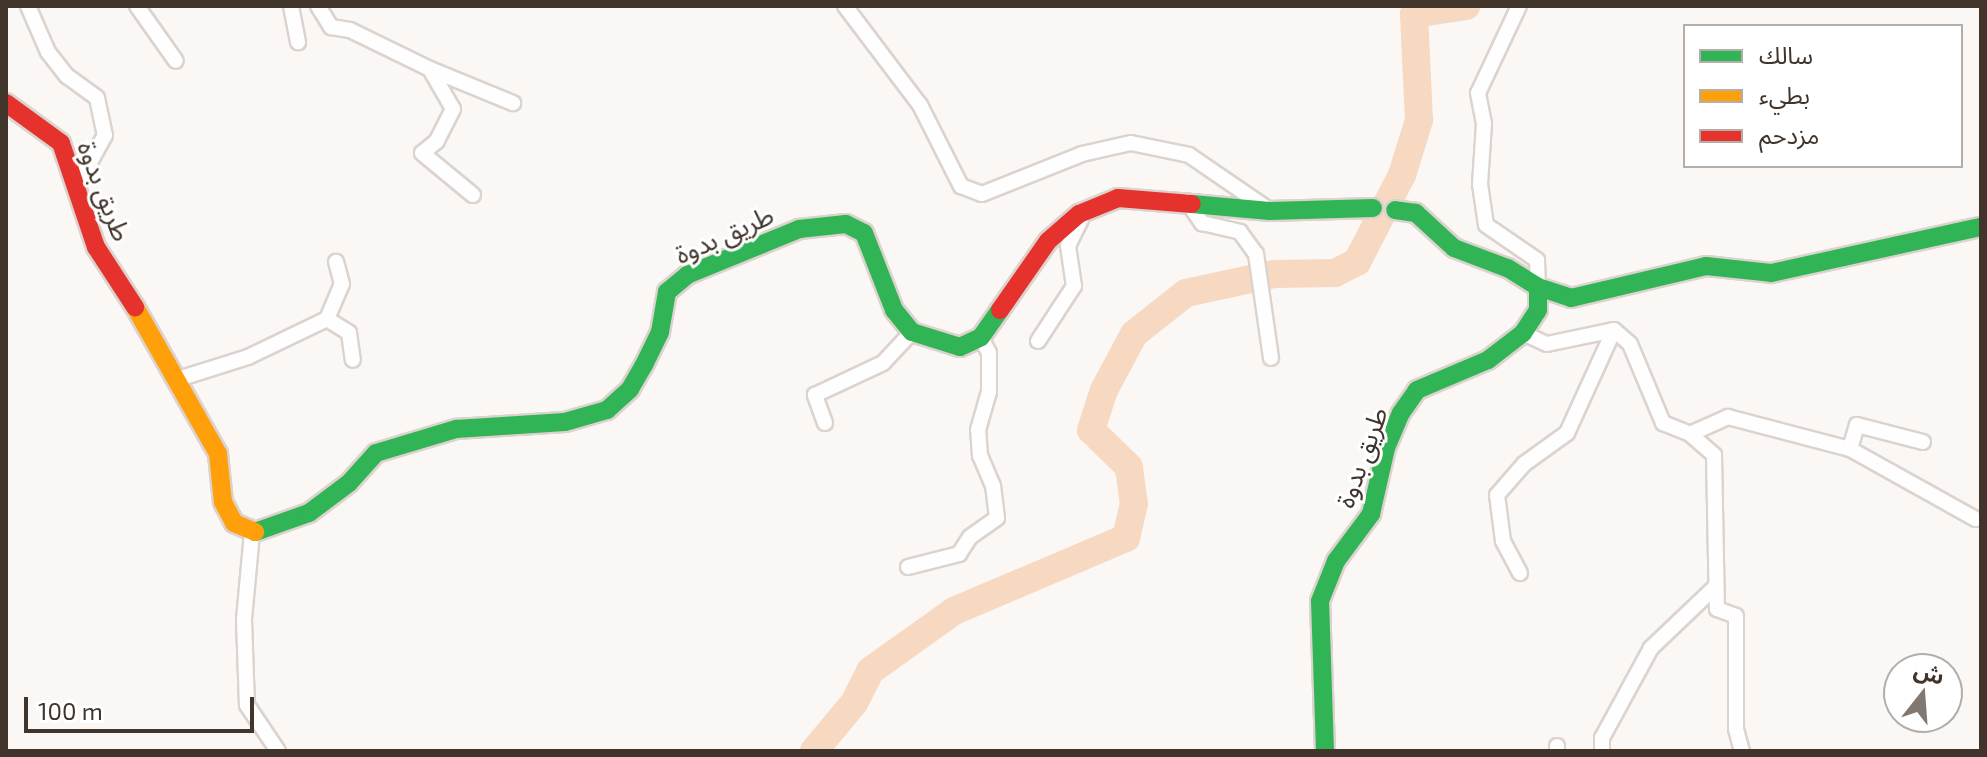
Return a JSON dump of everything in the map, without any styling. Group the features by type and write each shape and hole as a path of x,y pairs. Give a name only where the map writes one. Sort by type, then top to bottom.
{"street":[{"path":"28,6 48,52 67,76 97,98 105,135 78,184"},
{"path":"137,6 176,61"},
{"path":"291,6 298,42"},
{"path":"318,6 331,27 386,46 430,69 513,103"},
{"path":"845,6 920,105 961,186 982,194 1082,154 1131,143 1189,155 1270,211"},
{"path":"1519,6 1478,93 1484,124 1480,184 1486,225 1537,260 1538,287"},
{"path":"430,69 453,109 437,141 422,153 473,195"},
{"name":"طريق بدوة","path":"6,103 61,143 78,184 96,247 218,454 223,502 234,523 252,533 309,513 349,483 376,453 456,429 565,422 607,410 630,389 644,365 660,332 667,292 687,275 799,229 846,224 864,233 894,310 912,332"},
{"path":"825,423 815,395 883,363 912,332 960,347 981,337 1048,241 1085,211 1118,198 1186,201 1270,211 1373,208 1416,213 1454,248 1507,268 1538,287 1571,298 1634,279 1706,266 1771,273 1981,227"},
{"path":"1186,201 1202,223 1240,232 1256,254 1271,358"},
{"path":"1038,341 1074,286 1068,246 1085,211"},
{"path":"175,380 248,357 327,319 342,284 336,262"},
{"name":"طريق بدوة","path":"1325,751 1320,601 1336,561 1371,514 1386,448 1401,413 1417,390 1488,360 1523,333 1538,310 1538,287"},
{"path":"327,319 349,333 353,360"},
{"path":"1523,333 1547,344 1614,330"},
{"path":"1614,330 1630,344 1663,423 1690,434 1714,455 1717,609 1736,616 1736,729 1742,751"},
{"path":"1520,573 1503,541 1497,495 1524,464 1567,433 1614,330"},
{"path":"908,567 959,554 970,537 997,518 993,486 980,456 978,430 989,392 989,353 981,337"},
{"path":"1690,434 1728,417 1850,449 1976,519"},
{"path":"1850,449 1857,425 1923,442"},
{"path":"252,533 244,620 247,705 278,751"},
{"path":"1602,751 1602,738 1651,648 1715,587"}],"waterway":[{"path":"814,751 854,703 870,671 954,611 1126,538 1134,504 1129,467 1091,430 1104,390 1134,334 1186,293 1274,274 1335,273 1357,262 1402,175 1419,120 1414,14 1466,6"}],"traffic: fast":[{"path":"1192,204 1270,211 1373,208"},
{"path":"1325,751 1320,601 1336,561 1371,514 1386,448 1401,413 1417,390 1488,360 1523,333 1538,310 1538,287 1507,268 1454,248 1416,213 1395,210"},
{"path":"255,532 309,513 349,483 376,453 456,429 565,422 607,410 630,389 644,365 660,332 667,292 687,275 799,229 846,224 864,233 894,310 912,332 960,347 981,337 1000,310"},
{"path":"1538,287 1571,298 1706,266 1771,273 1981,227"}],"traffic: slow":[{"path":"135,307 218,454 223,502 234,523 255,532"}],"traffic: jam":[{"path":"6,103 61,143 96,247 135,307"},
{"path":"1000,310 1048,241 1079,214 1118,198 1192,204"}]}
